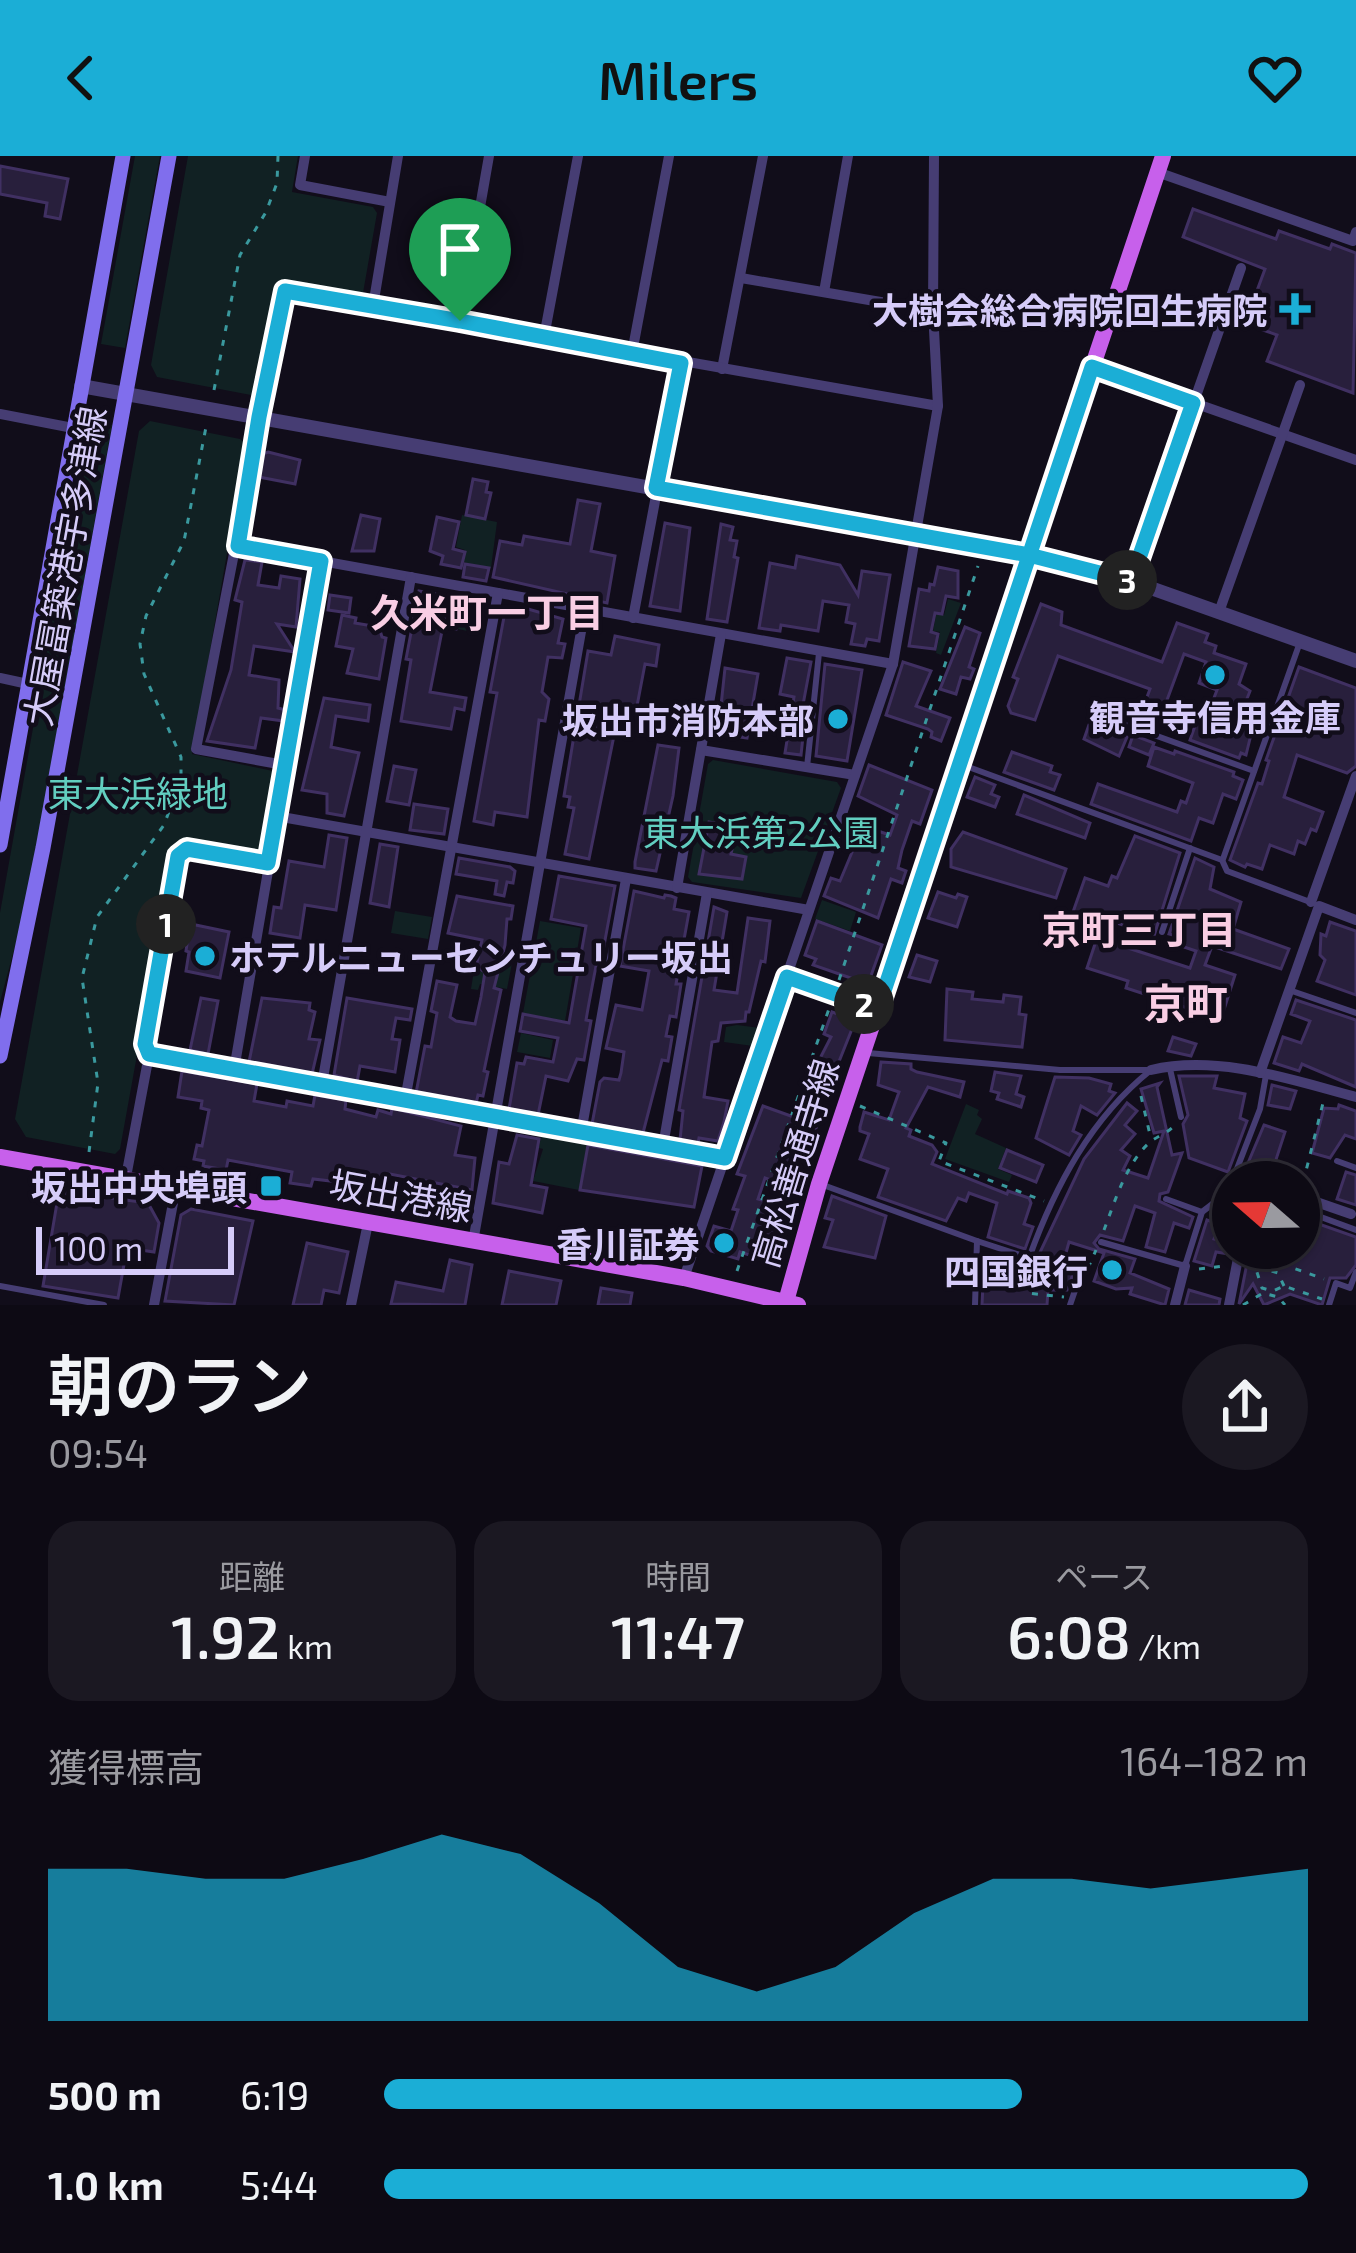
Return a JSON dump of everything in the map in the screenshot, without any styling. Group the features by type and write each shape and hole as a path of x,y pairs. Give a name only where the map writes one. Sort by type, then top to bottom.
{"main road":[{"name":"大屋冨築港宇多津線","path":"0,845 123,156"},
{"name":"大屋冨築港宇多津線","path":"0,1056 43,848 169,156"},
{"name":"高松善通寺線","path":"789,1304 819,1184 1160,164"},
{"name":"坂出港線","path":"0,1157 685,1278 789,1304"}],"street":[{"path":"305,156 300,184 390,202"},
{"path":"373,305 398,156"},
{"path":"460,321 489,156"},
{"path":"544,337 578,156"},
{"path":"632,353 669,156"},
{"path":"722,369 764,156"},
{"path":"824,292 848,156"},
{"path":"685,1278 893,664 938,406 934,156"},
{"path":"1160,164 1353,242 1356,232"},
{"path":"1131,581 1241,268"},
{"path":"741,278 933,311"},
{"path":"284,765 196,749 285,291 938,406"},
{"path":"633,617 681,363"},
{"path":"1092,367 1356,460"},
{"path":"1219,612 1300,385"},
{"path":"81,386 1029,555 1131,581 1356,662"},
{"path":"0,414 74,428"},
{"path":"238,546 893,664"},
{"path":"234,1070 321,561"},
{"path":"322,1084 411,577"},
{"path":"405,1100 498,592"},
{"path":"473,1242 585,609"},
{"path":"677,888 721,634"},
{"path":"0,678 28,684"},
{"path":"701,750 855,775"},
{"path":"1263,1074 1356,776"},
{"path":"276,816 809,910"},
{"path":"126,1178 178,856 187,849 268,863"},
{"path":"581,1132 626,879"},
{"path":"663,1146 706,893"},
{"path":"1315,904 1356,920"},
{"path":"787,977 878,1009"},
{"path":"149,1054 725,1158"},
{"path":"1151,1070 1169,1066 1263,1074 1356,1097"},
{"path":"154,1305 176,1187"},
{"path":"1320,1203 1351,1214"},
{"path":"351,1305 368,1223"},
{"path":"1175,1305 1185,1266"},
{"path":"1229,1305 1237,1269"}],"lane":[{"path":"1300,642 1222,860 1227,871 1315,904"},
{"path":"808,767 820,651"},
{"path":"1107,718 1254,771"},
{"path":"960,764 1222,860"},
{"path":"1162,932 1190,848"},
{"path":"1288,990 1356,1013"},
{"path":"863,1052 1060,1070 1151,1070"},
{"path":"1169,1066 1181,1117"},
{"path":"819,1184 1029,1258 1051,1203 1100,1121 1151,1070"},
{"path":"1241,1161 1260,1109 1263,1074"},
{"path":"1337,1161 1356,1168"},
{"path":"1166,1199 1202,1212"},
{"path":"1101,1242 1185,1266 1202,1212 1212,1205"},
{"path":"1320,1217 1356,1230"},
{"path":"975,1305 977,1241"},
{"path":"1329,1304 1336,1283 1350,1288 1356,1271"},
{"path":"1071,1302 1081,1274"},
{"path":"0,1286 104,1305"}],"path":[{"path":"214,391 240,255 266,212 277,182 278,156"},
{"path":"89,1152 98,1083 82,978 97,917 164,825 181,779 181,757 153,699 140,644 146,616 184,541 206,427"},
{"path":"735,1288 978,566"},
{"path":"1137,1081 1151,1141"},
{"path":"1308,1161 1327,1089"},
{"path":"847,1101 946,1143 939,1161 1051,1203"},
{"path":"1071,1302 1027,1293 1029,1258 1086,1274 1123,1181 1151,1141 1170,1132 1181,1117"},
{"path":"1284,1286 1273,1291 1260,1282 1255,1265 1274,1272 1284,1286 1329,1304"},
{"path":"1185,1266 1212,1268"},
{"path":"1297,1269 1329,1280"},
{"path":"1260,1282 1274,1272"},
{"path":"1243,1305 1263,1293 1278,1297 1285,1305"}],"green space":[{"path":"135,156 160,156 125,348 101,344"},
{"path":"188,156 298,156 292,192 373,207 377,213 359,296 276,283 256,391 251,395 157,377 151,365"},
{"name":"東大浜緑地","path":"150,421 246,444 192,754 275,775 263,853 257,857 175,845 120,1149 115,1154 26,1137 15,1119 139,431"},
{"path":"94,422 112,425 25,909 0,1002 0,913 70,521"},
{"path":"462,515 497,522 491,568 463,562 465,550 456,547"},
{"path":"465,596 488,601 481,634 458,629"},
{"path":"948,599 961,603 941,655 936,653 940,632 933,631 936,615 944,615"},
{"name":"東大浜第2公園","path":"713,760 837,782 841,788 801,898 692,882 688,877 708,764"},
{"path":"822,900 856,912 850,931 815,919"},
{"path":"395,911 432,917 428,939 391,933"},
{"path":"540,921 581,928 565,1021 523,1013"},
{"path":"501,956 513,958 507,989 480,984 478,990 471,989 474,970 497,974"},
{"path":"726,1027 760,1028 753,1046 724,1042"},
{"path":"521,1033 553,1040 550,1058 517,1052"},
{"path":"966,1104 979,1110 982,1119 975,1134 1006,1148 998,1169 1012,1175 1009,1182 945,1159"},
{"path":"541,1136 587,1145 579,1190 533,1181 543,1149 539,1148"}],"building":[{"path":"0,166 68,179 60,219 45,216 47,203 0,194"},
{"name":"大樹会総合病院回生病院","path":"1193,209 1276,239 1279,231 1356,253 1353,393 1267,361 1277,335 1263,330 1266,322 1248,315 1265,269 1183,237"},
{"path":"263,454 300,460 295,484 259,477"},
{"path":"473,479 488,482 486,492 491,493 485,519 466,515"},
{"path":"578,500 600,504 591,551 615,556 607,603 493,577 500,541 522,545 524,536 570,544"},
{"path":"361,515 380,519 374,551 352,551"},
{"path":"437,517 459,522 453,549 465,552 461,568 441,564 443,556 430,551"},
{"path":"665,523 690,528 680,611 650,606"},
{"path":"721,524 733,527 730,540 737,541 727,622 707,619"},
{"path":"797,556 840,565 858,595 862,571 890,575 879,641 851,644 855,624 846,622 849,605 823,601 818,631 781,625 780,631 759,628 770,563 795,568"},
{"path":"245,560 262,562 258,585 279,588 281,576 300,579 296,627 277,624 295,652 254,646 249,675 279,680 278,708 286,710 284,721 261,718 255,748 207,741 231,670 242,602 235,600"},
{"path":"465,564 489,568 486,581 463,577"},
{"path":"938,567 958,571 958,598 946,596 942,614 935,613 931,632 938,634 935,649 909,646 919,589 929,591"},
{"path":"419,591 452,597 450,605 460,607 456,629 443,626 430,692 466,698 464,710 455,708 451,729 401,721"},
{"path":"330,595 351,598 349,613 328,610"},
{"path":"1041,604 1062,612 1061,625 1162,662 1177,623 1208,634 1205,642 1216,646 1214,653 1246,664 1239,684 1250,691 1243,709 1255,718 1246,755 1241,753 1239,758 1190,740 1196,723 1214,724 1221,706 1212,703 1217,690 1199,683 1206,662 1184,654 1160,719 1154,717 1150,726 1138,721 1150,689 1058,656 1035,720 1011,713 1008,706 1018,679 1013,677"},
{"path":"521,607 563,619 558,643 565,644 562,658 548,657 542,692 549,699 545,721 539,720 527,817 495,812 493,825 474,821 497,693 490,692 504,617 507,609 520,611"},
{"path":"342,615 379,627 386,638 379,679 347,673 353,649 336,646"},
{"path":"965,627 980,633 969,667 974,669 970,679 961,677 956,694 940,689"},
{"path":"615,636 659,645 656,666 645,664 637,706 631,705 629,713 619,711 589,859 565,854 574,808 568,807 570,797 564,796 588,651 611,655"},
{"path":"787,658 811,662 799,726 804,727 801,755 785,753 794,697 780,694"},
{"path":"903,662 931,671 916,706 950,718 941,741 931,737 928,729 886,715"},
{"path":"825,664 862,670 847,761 816,756"},
{"path":"1299,667 1356,688 1356,766 1347,773 1297,755 1284,797 1323,812 1316,831 1311,829 1305,844 1298,841 1294,854 1270,845 1262,869 1245,867 1230,860 1258,783 1262,784"},
{"path":"725,668 758,674 747,738 726,735 729,717 720,715"},
{"path":"324,698 370,705 368,721 336,716 331,747 359,753 344,816 327,813 327,794 302,790"},
{"path":"1090,722 1127,737 1119,756 1084,739"},
{"path":"1133,735 1154,743 1149,755 1129,747"},
{"path":"658,745 679,748 656,871 635,868 635,862"},
{"path":"1154,747 1234,772 1233,776 1243,780 1236,799 1223,794 1213,823 1199,818 1191,841 1091,804 1098,784 1177,812 1193,783 1148,766"},
{"path":"1012,752 1052,766 1050,772 1060,775 1054,790 1004,772"},
{"path":"869,765 932,790 920,824 912,821 902,850 898,868 906,871 902,883 891,879 878,918 824,896 831,878 840,881 863,826 890,835 897,815 858,796"},
{"path":"394,766 416,770 409,805 387,801"},
{"path":"975,777 995,785 991,794 999,797 995,807 967,797"},
{"path":"1024,795 1090,823 1085,838 1017,814"},
{"path":"414,804 448,809 444,834 410,830"},
{"path":"709,822 737,827 731,854 746,857 742,879 699,874"},
{"path":"963,832 1066,869 1056,898 951,867 951,849"},
{"path":"329,835 347,838 336,910 305,905 300,938 270,933 274,907 281,908 289,861 324,867"},
{"path":"1135,836 1180,853 1154,936 1073,912 1085,878 1108,886 1112,876 1117,878"},
{"path":"380,844 398,847 389,907 370,903"},
{"path":"459,858 510,867 515,871 513,883 507,882 504,896 495,894 497,881 456,874"},
{"path":"1195,858 1214,867 1210,889 1241,902 1233,929 1289,949 1281,969 1212,946 1205,965 1235,975 1221,1019 1126,988 1128,981 1087,968 1097,938 1190,968 1196,951 1175,944 1177,936 1169,934"},
{"path":"559,876 615,886 589,1003 584,1060 577,1059 568,1081 546,1076 538,1115 509,1109 517,1063 524,1064 526,1057 553,1062 558,1038 520,1031 523,1014 569,1023 586,926 551,919"},
{"path":"634,891 671,896 676,898 674,909 689,912 676,984 681,984 676,1017 670,1016 666,1036 672,1037 668,1061 662,1060 643,1133 592,1124 600,1082 619,1080 621,1073 624,1052 606,1048 616,1005 642,1010 649,971 620,966"},
{"path":"938,892 967,897 957,927 928,918"},
{"path":"457,896 513,906 494,988 501,990 484,1071 488,1072 483,1096 478,1095 476,1104 416,1093 425,1046 431,1047 437,981 457,985 450,1017 456,1021 475,1024 481,997 485,972 476,967 482,940 448,933"},
{"path":"714,907 727,912 714,990 737,993 748,918 770,921 765,962 761,961 745,1021 721,1023 718,1041 712,1042 704,1097 728,1101 718,1141 699,1138 698,1143 680,1140 683,1111 679,1110"},
{"path":"817,921 882,945 868,984 813,965 816,959 805,955"},
{"path":"1330,922 1356,931 1356,995 1317,981 1325,960 1320,955 1321,934 1326,936"},
{"path":"191,924 229,932 220,978 186,971 189,952 182,943 185,927"},
{"path":"917,955 937,961 930,982 909,977"},
{"path":"947,989 973,992 972,999 1003,1002 1004,995 1021,997 1019,1014 1026,1015 1022,1047 945,1040"},
{"path":"201,998 218,1001 208,1054 190,1050"},
{"path":"262,998 310,1003 309,1010 315,1012 309,1039 320,1040 312,1074 249,1062"},
{"path":"347,998 412,1009 410,1020 396,1018 392,1039 400,1040 395,1072 360,1066 357,1082 334,1075"},
{"path":"1296,1000 1356,1020 1356,1087 1302,1064 1299,1071 1274,1063 1283,1037 1301,1043 1310,1021 1291,1014"},
{"path":"832,1012 854,1024 832,1079 813,1072 831,1037 824,1034"},
{"path":"1173,1037 1196,1044 1191,1056 1168,1051"},
{"path":"881,1062 911,1064 917,1072 964,1082 960,1097 928,1087 906,1128 911,1130 909,1136 932,1145 937,1152 932,1164 1029,1198 1024,1224 1033,1227 1025,1249 988,1237 997,1203 969,1193 966,1201 958,1198 946,1221 878,1197 888,1169 860,1159 869,1134 860,1127 864,1112 889,1120 899,1092 878,1085"},
{"path":"182,1071 257,1084 254,1101 313,1106 315,1095 346,1100 345,1109 376,1117 378,1110 391,1114 392,1108 461,1126 455,1155 475,1158 472,1190 390,1174 388,1186 350,1175 348,1183 313,1179 311,1186 290,1183 292,1172 228,1160 226,1170 203,1166 204,1161 194,1159 197,1145 202,1146 209,1110 201,1108 202,1101 178,1097"},
{"path":"995,1072 1021,1076 1016,1094 1024,1097 1021,1107 997,1099 999,1093 991,1091"},
{"path":"1179,1076 1217,1076 1214,1088 1245,1094 1240,1118 1247,1121 1232,1161 1212,1161 1212,1166 1189,1158 1183,1124 1188,1115"},
{"path":"1055,1077 1089,1078 1111,1084 1109,1091 1115,1093 1097,1115 1081,1106 1073,1131 1081,1135 1069,1155 1036,1138"},
{"path":"1160,1083 1157,1087 1172,1155 1182,1153 1168,1192 1160,1194 1159,1201 1193,1217 1189,1228 1174,1223 1165,1252 1146,1247 1155,1213 1135,1206 1123,1241 1100,1235 1094,1243 1099,1249 1135,1259 1130,1273 1169,1289 1165,1305 1130,1294 1132,1288 1116,1289 1094,1281 1104,1253 1069,1242 1061,1271 1073,1274 1067,1290 1048,1290 1047,1305 982,1305 984,1264 994,1264 997,1256 1035,1263 1084,1159 1127,1103 1137,1111 1125,1125 1135,1134 1121,1150 1130,1156 1123,1170 1148,1178 1164,1131 1154,1133 1141,1089"},
{"path":"1272,1085 1296,1091 1290,1109 1268,1105"},
{"path":"809,1100 823,1105 807,1158 801,1156 794,1175 802,1178 798,1190 765,1178 758,1199 785,1207 768,1261 740,1252 738,1259 711,1251 707,1246 714,1226 731,1231 745,1176 737,1174 763,1106 802,1120"},
{"path":"1339,1105 1356,1111 1356,1139 1345,1135 1330,1158 1312,1153 1324,1108 1338,1109"},
{"path":"1264,1125 1285,1132 1276,1161 1249,1161"},
{"path":"517,1135 539,1139 531,1185 547,1188 542,1213 493,1203 499,1162 509,1164"},
{"path":"588,1145 702,1166 694,1207 580,1190"},
{"path":"1007,1150 1043,1165 1036,1182 1000,1168"},
{"path":"1346,1172 1356,1175 1356,1205 1337,1199"},
{"path":"59,1191 148,1203 159,1223 154,1252 127,1248 118,1298 43,1286"},
{"path":"832,1196 886,1216 875,1258 824,1247 833,1220 825,1218"},
{"path":"191,1209 253,1221 234,1305 165,1301 181,1215"},
{"path":"1207,1220 1212,1222 1212,1266 1194,1261"},
{"path":"1320,1224 1356,1237 1356,1265 1346,1278 1330,1278 1322,1305 1290,1294 1264,1305 1253,1284 1239,1304 1246,1269 1320,1269"},
{"path":"307,1243 348,1252 339,1293 324,1290 321,1305 293,1305"},
{"path":"450,1260 472,1265 465,1305 391,1304 396,1282 443,1291"},
{"path":"509,1271 561,1281 556,1305 502,1305"},
{"path":"601,1288 632,1293 630,1305 598,1305"},
{"path":"1189,1290 1220,1299 1219,1305 1185,1305"}],"place":[{"name":"大樹会総合病院回生病院","path":"1295,309"},
{"name":"観音寺信用金庫","path":"1215,675"},
{"name":"坂出市消防本部","path":"838,719"},
{"name":"ホテルニューセンチュリー坂出","path":"205,956"},
{"name":"坂出中央埠頭","path":"271,1186"},
{"name":"香川証券","path":"724,1243"},
{"name":"四国銀行","path":"1112,1270"}],"district":[{"name":"久米町一丁目","path":"487,611"},
{"name":"京町三丁目","path":"1139,928"},
{"name":"京町","path":"1186,1002"}],"route":[{"path":"460,321 285,291 238,546 321,561 268,863 187,849 178,856 145,1044 149,1054 725,1158 787,977 878,1009 1029,555 1092,367 1193,403 1131,581 1055,560 1029,555 895,532 656,488 681,363 460,321"}]}
